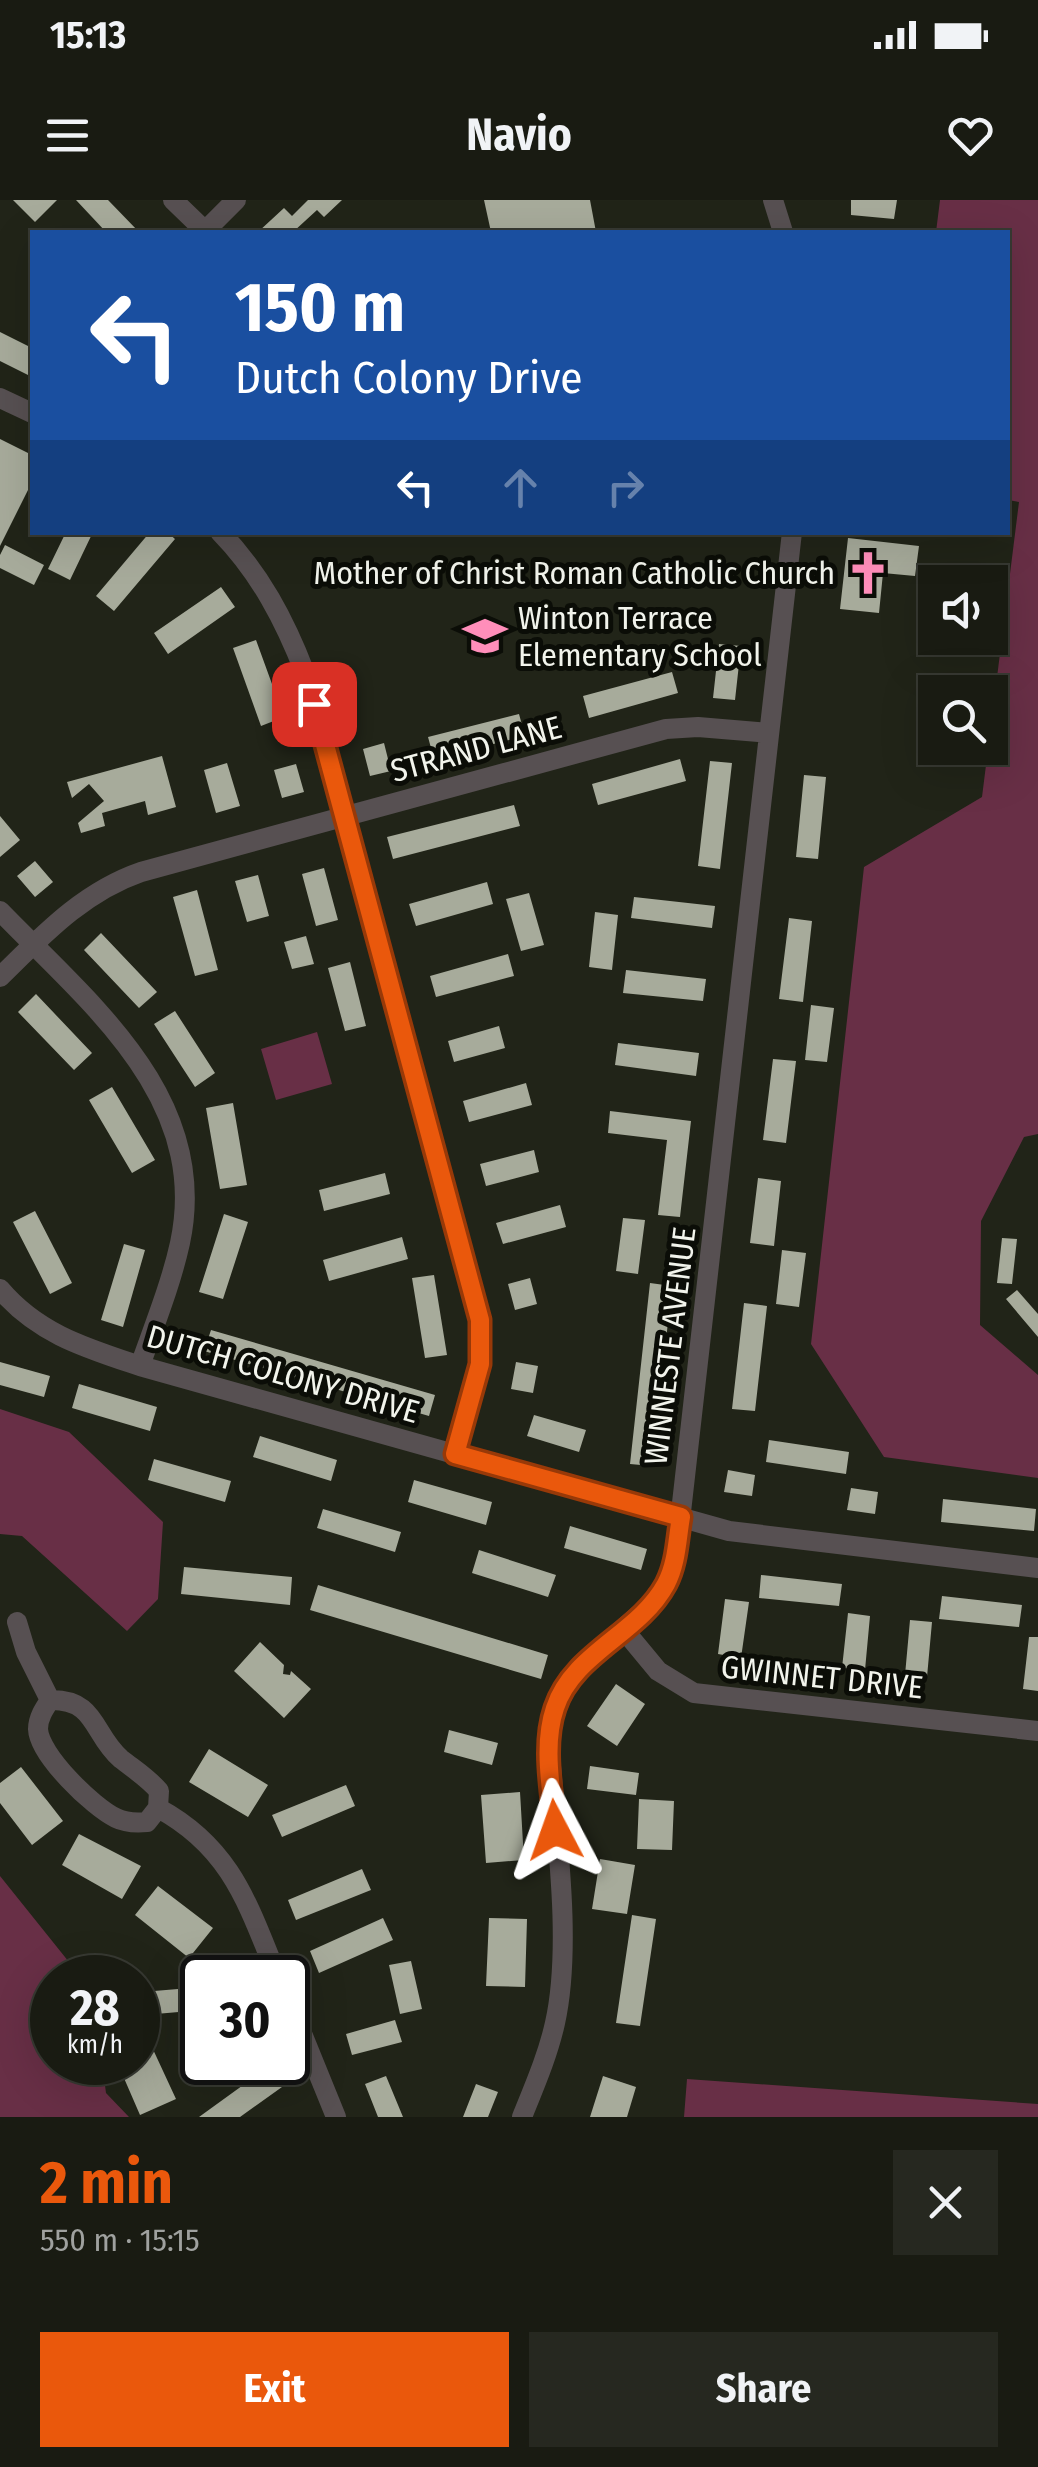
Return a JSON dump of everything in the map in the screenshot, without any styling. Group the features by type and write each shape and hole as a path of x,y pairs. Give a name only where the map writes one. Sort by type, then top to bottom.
{"street":[{"path":"173,200 202,230"},
{"path":"206,230 236,200"},
{"path":"773,200 782,230"},
{"path":"0,398 30,412"},
{"path":"223,535 254,572 292,638 305,674 480,1320 480,1364 455,1454"},
{"name":"WINNESTE AVENUE","path":"522,2117 550,2043 561,1981 549,1741 552,1718 571,1675 624,1630 664,1586 676,1556 792,535"},
{"name":"STRAND LANE","path":"0,977 77,905 118,880 666,729 698,726 769,733"},
{"path":"0,911 138,1057 168,1110 177,1139 184,1192 180,1244 140,1366"},
{"name":"DUTCH COLONY DRIVE","path":"0,1289 30,1319 50,1332 140,1366 729,1531 1038,1568"},
{"path":"17,1622 26,1652 50,1700"},
{"name":"GWINNET DRIVE","path":"624,1630 669,1680 694,1693 1038,1731"},
{"path":"50,1700 69,1700 88,1712 119,1758 160,1791 158,1808 147,1822 116,1818 78,1790 40,1740 37,1726 50,1700"},
{"path":"158,1808 204,1838 227,1866 242,1889 269,1955"},
{"path":"310,2053 336,2117"}],"shaded area":[{"path":"940,200 1038,200 1038,1134 1024,1137 981,1221 980,1325 1038,1375 1038,1478 884,1457 811,1344 864,867 982,797 986,765 1008,765 1008,675 997,675 1000,655 1008,655 1008,590 1019,502 1010,500 1010,230 936,230"},
{"path":"317,1032 332,1084 276,1100 261,1049"},
{"path":"0,1409 69,1432 163,1522 158,1599 127,1631 22,1536 0,1534"},
{"path":"0,1876 63,1955 30,1955 30,2085 105,2085 106,2093 129,2117 0,2117"},
{"path":"687,2079 1038,2104 1038,2117 684,2117"}],"building":[{"path":"13,200 57,200 35,222"},
{"path":"76,200 108,200 137,230 104,230"},
{"path":"308,200 342,200 324,217 317,210 295,230 260,230 284,208 292,216"},
{"path":"484,200 590,200 596,230 491,230"},
{"path":"851,200 897,200 894,219 851,215"},
{"path":"0,332 30,347 30,376 0,361"},
{"path":"0,439 30,454 30,486 0,546"},
{"path":"65,535 92,535 70,580 48,569"},
{"path":"147,535 170,535 175,539 114,611 96,596"},
{"path":"848,538 919,546 915,576 883,573 879,613 840,609"},
{"path":"5,545 44,565 34,585 0,568"},
{"path":"221,587 235,607 168,654 154,633"},
{"path":"256,640 284,717 261,726 233,648"},
{"path":"719,644 741,646 735,700 713,698"},
{"path":"672,672 678,693 589,718 583,696"},
{"path":"519,714 525,736 434,759 428,737"},
{"path":"384,743 391,771 370,776 363,749"},
{"path":"162,756 176,807 148,815 145,801 102,813 105,826 81,833 78,823 104,801 89,784 72,798 67,782"},
{"path":"680,759 686,781 598,805 592,784"},
{"path":"710,761 732,763 720,869 698,866"},
{"path":"227,763 240,806 216,813 204,770"},
{"path":"296,764 304,792 282,798 274,770"},
{"path":"804,775 826,777 818,859 796,857"},
{"path":"514,805 520,826 393,859 387,837"},
{"path":"0,816 20,840 0,857"},
{"path":"35,861 53,882 35,897 17,876"},
{"path":"324,868 338,920 316,926 302,874"},
{"path":"258,875 269,916 247,922 235,881"},
{"path":"487,882 493,904 416,926 409,904"},
{"path":"197,890 218,970 195,976 173,897"},
{"path":"529,893 544,945 521,951 506,899"},
{"path":"634,897 715,906 712,928 631,918"},
{"path":"595,912 618,915 612,970 589,967"},
{"path":"789,918 812,921 803,1002 779,999"},
{"path":"101,933 157,992 139,1008 84,950"},
{"path":"306,936 314,964 292,969 284,942"},
{"path":"508,954 514,976 436,997 430,976"},
{"path":"350,962 366,1026 345,1031 328,968"},
{"path":"626,970 706,979 703,1001 623,993"},
{"path":"36,994 92,1053 74,1070 18,1012"},
{"path":"811,1005 834,1008 827,1062 805,1060"},
{"path":"175,1011 215,1073 195,1087 154,1024"},
{"path":"499,1026 505,1048 454,1062 448,1041"},
{"path":"618,1043 699,1053 696,1076 615,1065"},
{"path":"773,1059 796,1061 786,1143 763,1140"},
{"path":"526,1083 532,1105 469,1122 463,1101"},
{"path":"112,1087 155,1160 132,1173 89,1100"},
{"path":"233,1103 247,1185 220,1189 206,1108"},
{"path":"610,1111 691,1121 680,1217 658,1215 667,1140 608,1133"},
{"path":"534,1150 539,1172 486,1186 480,1164"},
{"path":"385,1173 390,1194 324,1211 319,1190"},
{"path":"758,1178 781,1181 774,1246 750,1243"},
{"path":"560,1205 566,1227 503,1244 496,1223"},
{"path":"35,1211 72,1283 50,1294 13,1222"},
{"path":"224,1214 248,1222 223,1299 199,1292"},
{"path":"623,1218 645,1220 638,1274 616,1271"},
{"path":"402,1237 408,1259 329,1281 323,1260"},
{"path":"1002,1238 1017,1239 1012,1284 997,1283"},
{"path":"124,1244 145,1250 123,1327 101,1320"},
{"path":"782,1250 806,1253 799,1307 776,1304"},
{"path":"434,1275 447,1355 425,1358 412,1278"},
{"path":"530,1278 537,1304 515,1310 508,1284"},
{"path":"650,1283 672,1286 652,1466 630,1464"},
{"path":"1017,1290 1038,1314 1038,1337 1006,1299"},
{"path":"744,1303 767,1306 755,1411 732,1409"},
{"path":"211,1330 435,1395 429,1416 204,1351"},
{"path":"0,1362 50,1376 44,1397 0,1385"},
{"path":"516,1362 538,1366 533,1393 511,1389"},
{"path":"79,1384 157,1407 150,1431 72,1408"},
{"path":"534,1415 586,1430 579,1452 527,1436"},
{"path":"260,1436 337,1460 331,1481 253,1457"},
{"path":"769,1440 849,1452 846,1474 766,1462"},
{"path":"154,1459 231,1481 225,1502 148,1480"},
{"path":"728,1470 755,1475 752,1496 724,1492"},
{"path":"414,1480 492,1502 486,1525 408,1502"},
{"path":"851,1488 878,1492 875,1514 847,1510"},
{"path":"943,1499 1036,1509 1034,1531 941,1522"},
{"path":"323,1509 401,1532 395,1552 317,1528"},
{"path":"570,1526 647,1549 641,1570 564,1548"},
{"path":"479,1550 556,1575 548,1597 472,1573"},
{"path":"184,1567 292,1577 290,1605 181,1594"},
{"path":"761,1575 842,1584 839,1606 759,1598"},
{"path":"318,1585 548,1655 541,1679 310,1610"},
{"path":"942,1596 1022,1605 1019,1627 939,1619"},
{"path":"725,1599 749,1602 741,1658 718,1654"},
{"path":"848,1613 870,1616 865,1670 842,1668"},
{"path":"910,1620 932,1622 927,1677 905,1675"},
{"path":"1029,1637 1038,1637 1038,1691 1023,1689"},
{"path":"260,1642 284,1665 283,1674 290,1675 291,1671 311,1689 284,1718 234,1671"},
{"path":"616,1684 645,1704 617,1746 587,1726"},
{"path":"449,1730 498,1743 492,1765 444,1752"},
{"path":"209,1749 268,1785 248,1817 189,1782"},
{"path":"590,1766 639,1773 636,1795 587,1789"},
{"path":"21,1767 63,1821 32,1845 0,1803 0,1783"},
{"path":"346,1785 355,1806 282,1837 272,1815"},
{"path":"520,1792 524,1860 486,1863 481,1795"},
{"path":"639,1799 674,1801 672,1850 637,1849"},
{"path":"79,1834 141,1866 122,1899 62,1865"},
{"path":"600,1859 635,1865 627,1914 592,1909"},
{"path":"362,1869 371,1890 296,1920 288,1900"},
{"path":"158,1886 213,1928 191,1955 185,1955 135,1915"},
{"path":"632,1915 656,1919 640,2026 616,2023"},
{"path":"383,1918 393,1940 319,1973 310,1951"},
{"path":"489,1918 527,1919 525,1987 486,1986"},
{"path":"411,1961 422,2009 400,2014 389,1965"},
{"path":"180,1989 180,2012 160,2014 160,1990"},
{"path":"395,2020 402,2042 352,2055 346,2034"},
{"path":"160,2064 176,2099 140,2115 127,2085 160,2085"},
{"path":"386,2076 403,2117 378,2117 365,2084"},
{"path":"603,2076 636,2087 627,2117 590,2117"},
{"path":"476,2084 498,2092 488,2117 463,2117"},
{"path":"243,2085 282,2087 240,2117 199,2117"}],"place":[{"name":"Mother of Christ Roman Catholic Church","path":"868,573"},
{"name":"Winton Terrace Elementary School","path":"485,636"}],"route":[{"path":"314,704 480,1320 480,1364 455,1454 681,1517 676,1556 656,1599 571,1675 560,1696 549,1741 555,1830"}]}
